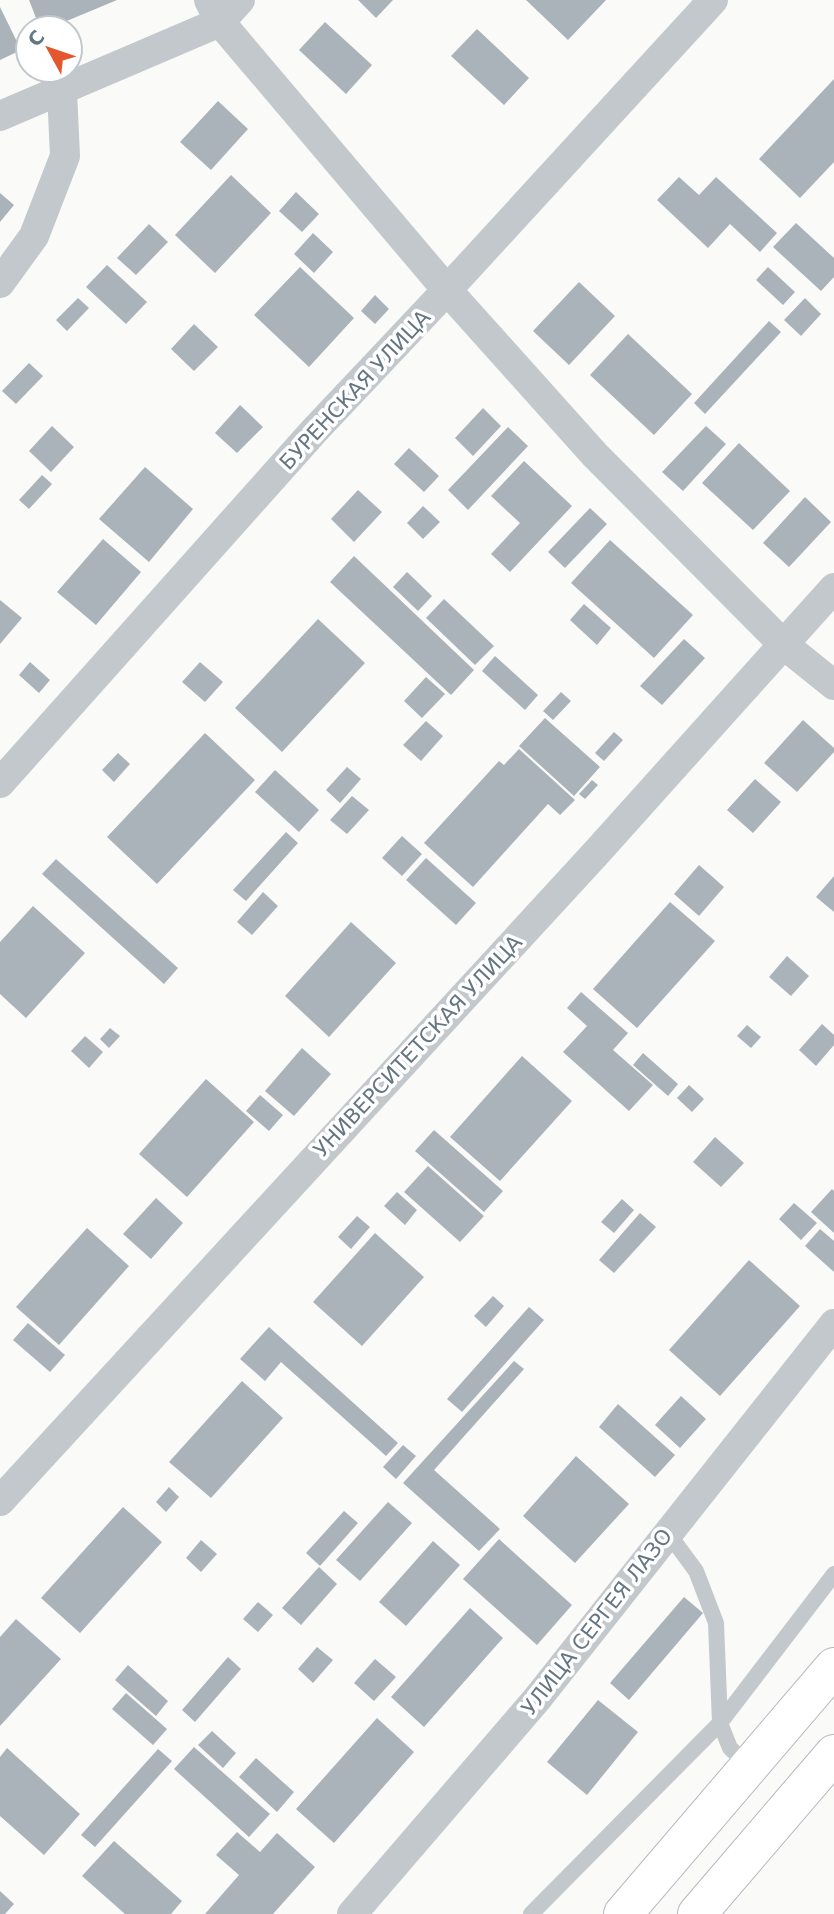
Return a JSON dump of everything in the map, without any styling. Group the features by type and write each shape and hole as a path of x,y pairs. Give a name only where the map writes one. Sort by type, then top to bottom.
{"main road":[{"path":"623,1914 834,1667"},
{"path":"697,1914 834,1754"}],"street":[{"path":"0,116 62,92 214,11 240,0"},
{"name":"БУРЕНСКАЯ УЛИЦА","path":"0,783 314,431 713,0"},
{"path":"214,11 447,290 595,455 783,644 834,685"},
{"path":"0,283 33,236 65,156 62,92"},
{"name":"УНИВЕРСИТЕТСКАЯ УЛИЦА","path":"0,1501 597,852 834,588"},
{"name":"УЛИЦА СЕРГЕЯ ЛАЗО","path":"352,1914 537,1699 834,1324"}],"lane":[{"path":"668,1533 696,1571 716,1623 720,1723 730,1748 749,1766"},
{"path":"531,1914 720,1723 834,1574"}],"building":[{"path":"29,0 117,0 84,14 34,14"},
{"path":"358,0 393,0 376,18"},
{"path":"526,0 606,0 568,40"},
{"path":"0,7 14,36 14,53 0,60"},
{"path":"325,22 372,65 346,94 299,50"},
{"path":"477,29 529,78 504,105 451,56"},
{"path":"834,79 834,162 800,198 759,159"},
{"path":"218,101 248,129 211,170 180,142"},
{"path":"231,175 271,213 215,273 175,235"},
{"path":"679,177 699,195 716,177 777,233 760,252 730,224 708,248 657,200"},
{"path":"296,192 319,214 302,232 279,211"},
{"path":"0,193 14,205 0,222"},
{"path":"796,223 834,258 834,277 821,291 773,247"},
{"path":"149,224 168,242 136,275 117,258"},
{"path":"313,233 333,252 314,273 294,254"},
{"path":"107,265 147,302 126,324 86,287"},
{"path":"300,267 354,318 309,367 254,315"},
{"path":"768,267 795,292 783,305 756,280"},
{"path":"579,282 615,316 569,365 533,331"},
{"path":"375,295 389,309 375,324 361,311"},
{"path":"78,298 89,308 67,331 56,320"},
{"path":"805,298 821,314 801,336 784,320"},
{"path":"769,321 781,332 705,414 694,403"},
{"path":"194,324 218,347 194,371 171,349"},
{"path":"628,334 692,394 654,435 590,375"},
{"path":"29,363 43,376 16,404 2,391"},
{"path":"240,405 263,427 237,453 215,433"},
{"path":"483,408 501,426 473,456 455,438"},
{"path":"52,426 74,447 51,472 29,451"},
{"path":"706,426 726,444 683,491 662,472"},
{"path":"508,427 528,446 468,510 448,490"},
{"path":"739,443 790,491 753,530 702,483"},
{"path":"409,448 439,476 424,492 394,464"},
{"path":"524,461 572,506 510,572 491,554 520,523 491,496"},
{"path":"145,467 193,509 149,562 99,519"},
{"path":"42,475 52,484 29,509 19,500"},
{"path":"358,490 382,512 354,542 331,519"},
{"path":"805,497 831,522 789,567 763,543"},
{"path":"423,506 440,522 423,539 407,523"},
{"path":"590,508 607,524 565,568 548,552"},
{"path":"103,539 141,572 96,625 57,592"},
{"path":"610,540 693,615 654,658 571,583"},
{"path":"354,556 474,670 451,695 330,582"},
{"path":"407,572 432,596 418,611 393,587"},
{"path":"444,599 494,646 475,665 426,618"},
{"path":"0,600 22,618 0,644"},
{"path":"584,604 611,628 597,645 570,620"},
{"path":"318,619 365,663 282,752 235,708"},
{"path":"684,639 705,658 662,705 640,686"},
{"path":"495,656 538,695 525,710 482,671"},
{"path":"30,662 50,680 39,693 19,675"},
{"path":"200,662 223,682 205,702 182,682"},
{"path":"426,677 445,694 422,718 404,701"},
{"path":"561,692 571,701 553,720 543,711"},
{"path":"545,718 600,767 574,796 519,746"},
{"path":"803,720 834,748 834,752 797,792 764,763"},
{"path":"426,721 443,736 421,761 403,745"},
{"path":"614,732 623,740 604,761 595,753"},
{"path":"205,733 255,780 157,884 107,837"},
{"path":"519,749 575,800 560,815 548,804 473,887 424,843 499,761 504,765"},
{"path":"118,753 130,764 114,782 102,770"},
{"path":"347,767 361,779 340,803 326,790"},
{"path":"275,770 319,810 299,832 255,792"},
{"path":"755,779 781,802 753,833 727,810"},
{"path":"592,780 598,785 585,799 579,794"},
{"path":"352,796 369,810 347,834 330,820"},
{"path":"286,832 298,843 246,901 233,890"},
{"path":"402,836 422,854 402,876 382,858"},
{"path":"426,858 476,903 456,925 406,880"},
{"path":"56,859 178,968 164,984 42,874"},
{"path":"699,865 724,887 699,916 674,894"},
{"path":"834,876 834,912 816,897"},
{"path":"263,892 278,906 252,935 237,922"},
{"path":"670,902 715,941 637,1028 593,989"},
{"path":"33,906 85,953 26,1018 0,994 0,942"},
{"path":"351,922 396,963 329,1037 285,996"},
{"path":"787,956 809,976 791,996 769,977"},
{"path":"581,992 628,1033 613,1050 653,1085 629,1111 563,1052 587,1026 567,1008"},
{"path":"822,1024 834,1035 834,1045 816,1066 799,1050"},
{"path":"747,1025 761,1037 751,1048 737,1036"},
{"path":"110,1028 120,1036 109,1048 100,1039"},
{"path":"85,1036 103,1052 89,1068 71,1051"},
{"path":"302,1048 331,1074 294,1116 265,1091"},
{"path":"643,1053 678,1084 668,1096 633,1065"},
{"path":"522,1056 572,1101 500,1181 450,1137"},
{"path":"206,1079 254,1122 187,1197 139,1154"},
{"path":"689,1085 704,1099 692,1112 677,1098"},
{"path":"260,1095 283,1115 269,1131 246,1111"},
{"path":"434,1130 503,1191 484,1212 415,1151"},
{"path":"715,1137 744,1163 721,1187 693,1162"},
{"path":"428,1166 484,1216 460,1242 404,1192"},
{"path":"832,1189 834,1191 834,1233 811,1212"},
{"path":"397,1192 417,1210 405,1225 384,1206"},
{"path":"156,1198 183,1223 151,1259 123,1234"},
{"path":"622,1199 634,1210 614,1233 601,1222"},
{"path":"794,1203 817,1223 801,1240 779,1219"},
{"path":"640,1213 656,1227 614,1273 599,1260"},
{"path":"357,1216 370,1227 351,1249 338,1237"},
{"path":"87,1228 129,1266 59,1345 16,1307"},
{"path":"820,1229 834,1241 834,1272 805,1246"},
{"path":"375,1233 424,1277 362,1346 313,1302"},
{"path":"749,1260 800,1306 720,1396 669,1350"},
{"path":"493,1296 504,1306 486,1327 474,1316"},
{"path":"529,1307 544,1320 462,1412 447,1399"},
{"path":"28,1323 65,1355 50,1372 13,1340"},
{"path":"269,1327 398,1443 386,1456 281,1362 265,1381 240,1359"},
{"path":"514,1361 524,1369 434,1470 500,1529 479,1551 403,1483"},
{"path":"242,1381 283,1418 211,1498 169,1462"},
{"path":"681,1396 706,1419 680,1448 655,1425"},
{"path":"618,1404 675,1455 655,1477 599,1427"},
{"path":"403,1445 416,1456 396,1479 383,1467"},
{"path":"576,1456 629,1504 575,1563 523,1516"},
{"path":"169,1487 179,1497 166,1512 156,1502"},
{"path":"388,1502 412,1523 360,1581 336,1560"},
{"path":"123,1507 162,1542 80,1633 41,1598"},
{"path":"344,1511 358,1523 320,1566 306,1553"},
{"path":"499,1539 572,1605 537,1645 463,1579"},
{"path":"201,1540 217,1554 201,1572 186,1558"},
{"path":"433,1541 460,1565 406,1626 379,1602"},
{"path":"319,1567 337,1584 301,1625 282,1608"},
{"path":"684,1597 703,1613 629,1700 610,1683"},
{"path":"258,1602 273,1615 258,1632 243,1619"},
{"path":"470,1608 503,1638 424,1727 391,1697"},
{"path":"16,1619 61,1659 0,1726 0,1637"},
{"path":"317,1647 333,1660 313,1683 298,1669"},
{"path":"228,1657 241,1669 195,1722 182,1710"},
{"path":"375,1659 396,1677 374,1701 354,1683"},
{"path":"128,1665 168,1701 156,1716 115,1680"},
{"path":"126,1693 167,1729 153,1745 112,1709"},
{"path":"598,1700 638,1732 587,1795 547,1762"},
{"path":"377,1718 414,1752 334,1843 296,1809"},
{"path":"212,1731 236,1753 223,1768 198,1745"},
{"path":"194,1747 270,1814 249,1837 174,1769"},
{"path":"7,1748 80,1814 44,1855 0,1816 0,1757"},
{"path":"158,1749 172,1761 95,1847 81,1835"},
{"path":"256,1758 294,1792 277,1812 239,1777"},
{"path":"237,1832 260,1852 277,1833 315,1867 273,1914 205,1914 239,1875 216,1855"},
{"path":"114,1841 182,1901 171,1914 125,1914 82,1876"},
{"path":"0,1891 14,1904 5,1914 0,1914"}]}
